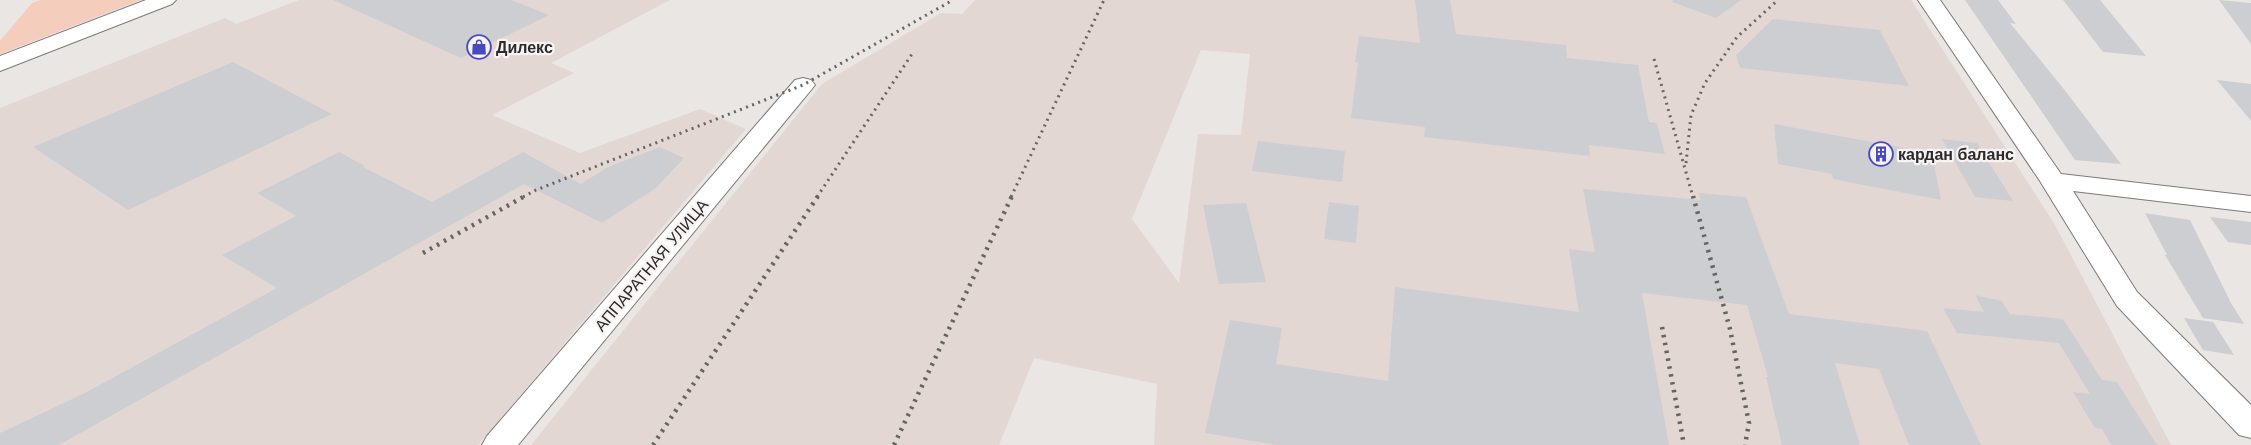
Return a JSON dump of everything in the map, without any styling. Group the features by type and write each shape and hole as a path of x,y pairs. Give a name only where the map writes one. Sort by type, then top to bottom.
{"street":[{"path":"0,64 164,0"},
{"path":"1929,0 2054,181 2127,298 2251,426"},
{"name":"АППАРАТНАЯ УЛИЦА","path":"499,445 803,85"},
{"path":"2054,181 2251,204"}],"shaded area":[{"path":"41,0 141,0 0,54 0,41 32,3"},
{"path":"299,0 670,0 551,63 574,73 492,115 580,153 700,109 746,129 478,445 0,445 0,108 225,18 236,24"},
{"path":"975,0 1911,0 2055,225 2171,445 1154,445 1157,384 1034,358 999,445 531,445 822,84 941,13 962,14","holes":["1201,50 1250,54 1241,135 1198,134 1179,283 1132,219"]}],"building":[{"path":"333,0 511,0 549,15 461,58"},
{"path":"1415,0 1450,0 1456,34 1566,45 1567,58 1638,65 1649,122 1657,123 1665,154 1589,145 1590,156 1424,137 1425,127 1351,118 1358,62 1355,62 1359,36 1420,43"},
{"path":"1673,0 1741,0 1716,18 1672,2"},
{"path":"1965,0 1998,0 2016,24 2010,23 2121,164 2075,160"},
{"path":"2063,0 2100,0 2146,56 2103,52"},
{"path":"2219,0 2251,3 2251,44"},
{"path":"1773,19 1880,30 1909,86 1740,68 1736,55"},
{"path":"233,62 332,114 128,210 33,147"},
{"path":"2217,80 2251,84 2251,121"},
{"path":"1774,124 1932,153 1941,200 1833,179 1832,174 1778,164"},
{"path":"1942,139 1977,143 2013,201 1975,197"},
{"path":"1258,141 1345,151 1342,182 1252,171"},
{"path":"660,147 684,158 656,188 602,223 524,184 59,445 0,445 0,433 85,393 277,288 222,255 296,216 257,193 339,152 365,166 363,167 432,202 523,152 581,184 608,167"},
{"path":"1583,189 1701,200 1698,193 1746,197 1789,314 1927,331 1981,445 1909,445 1879,369 1835,363 1860,445 1782,445 1766,377 1768,377 1747,305 1642,293 1669,445 1276,445 1205,433 1230,320 1282,328 1276,364 1388,381 1395,287 1579,312 1569,249 1595,252"},
{"path":"1329,202 1359,206 1356,243 1324,239"},
{"path":"1246,203 1266,282 1219,284 1203,205"},
{"path":"2145,213 2190,220 2231,303 2244,324 2203,318 2165,255 2167,255"},
{"path":"2210,217 2251,222 2251,245 2228,242"},
{"path":"1975,295 2002,301 2010,314 2063,319 2102,380 2117,382 2157,445 2111,445 2102,429 2095,428 2073,392 2090,394 2059,343 1957,333 1943,308 1984,312"},
{"path":"2184,318 2213,322 2234,355 2203,350"}],"railway":[{"path":"523,197 536,190 803,85 953,0"},
{"path":"1011,197 1104,0"},
{"path":"1686,163 1691,115 1705,83 1737,37 1778,0"},
{"path":"817,197 912,54"},
{"path":"1654,59 1693,197"},
{"path":"423,253 525,196"},
{"path":"653,445 818,196"},
{"path":"894,445 1012,196"},
{"path":"1693,196 1730,329 1749,423 1745,445"},
{"path":"1662,327 1684,445"}],"place":[{"name":"Дилекс","path":"479,47"},
{"name":"кардан баланс","path":"1881,154"}]}
